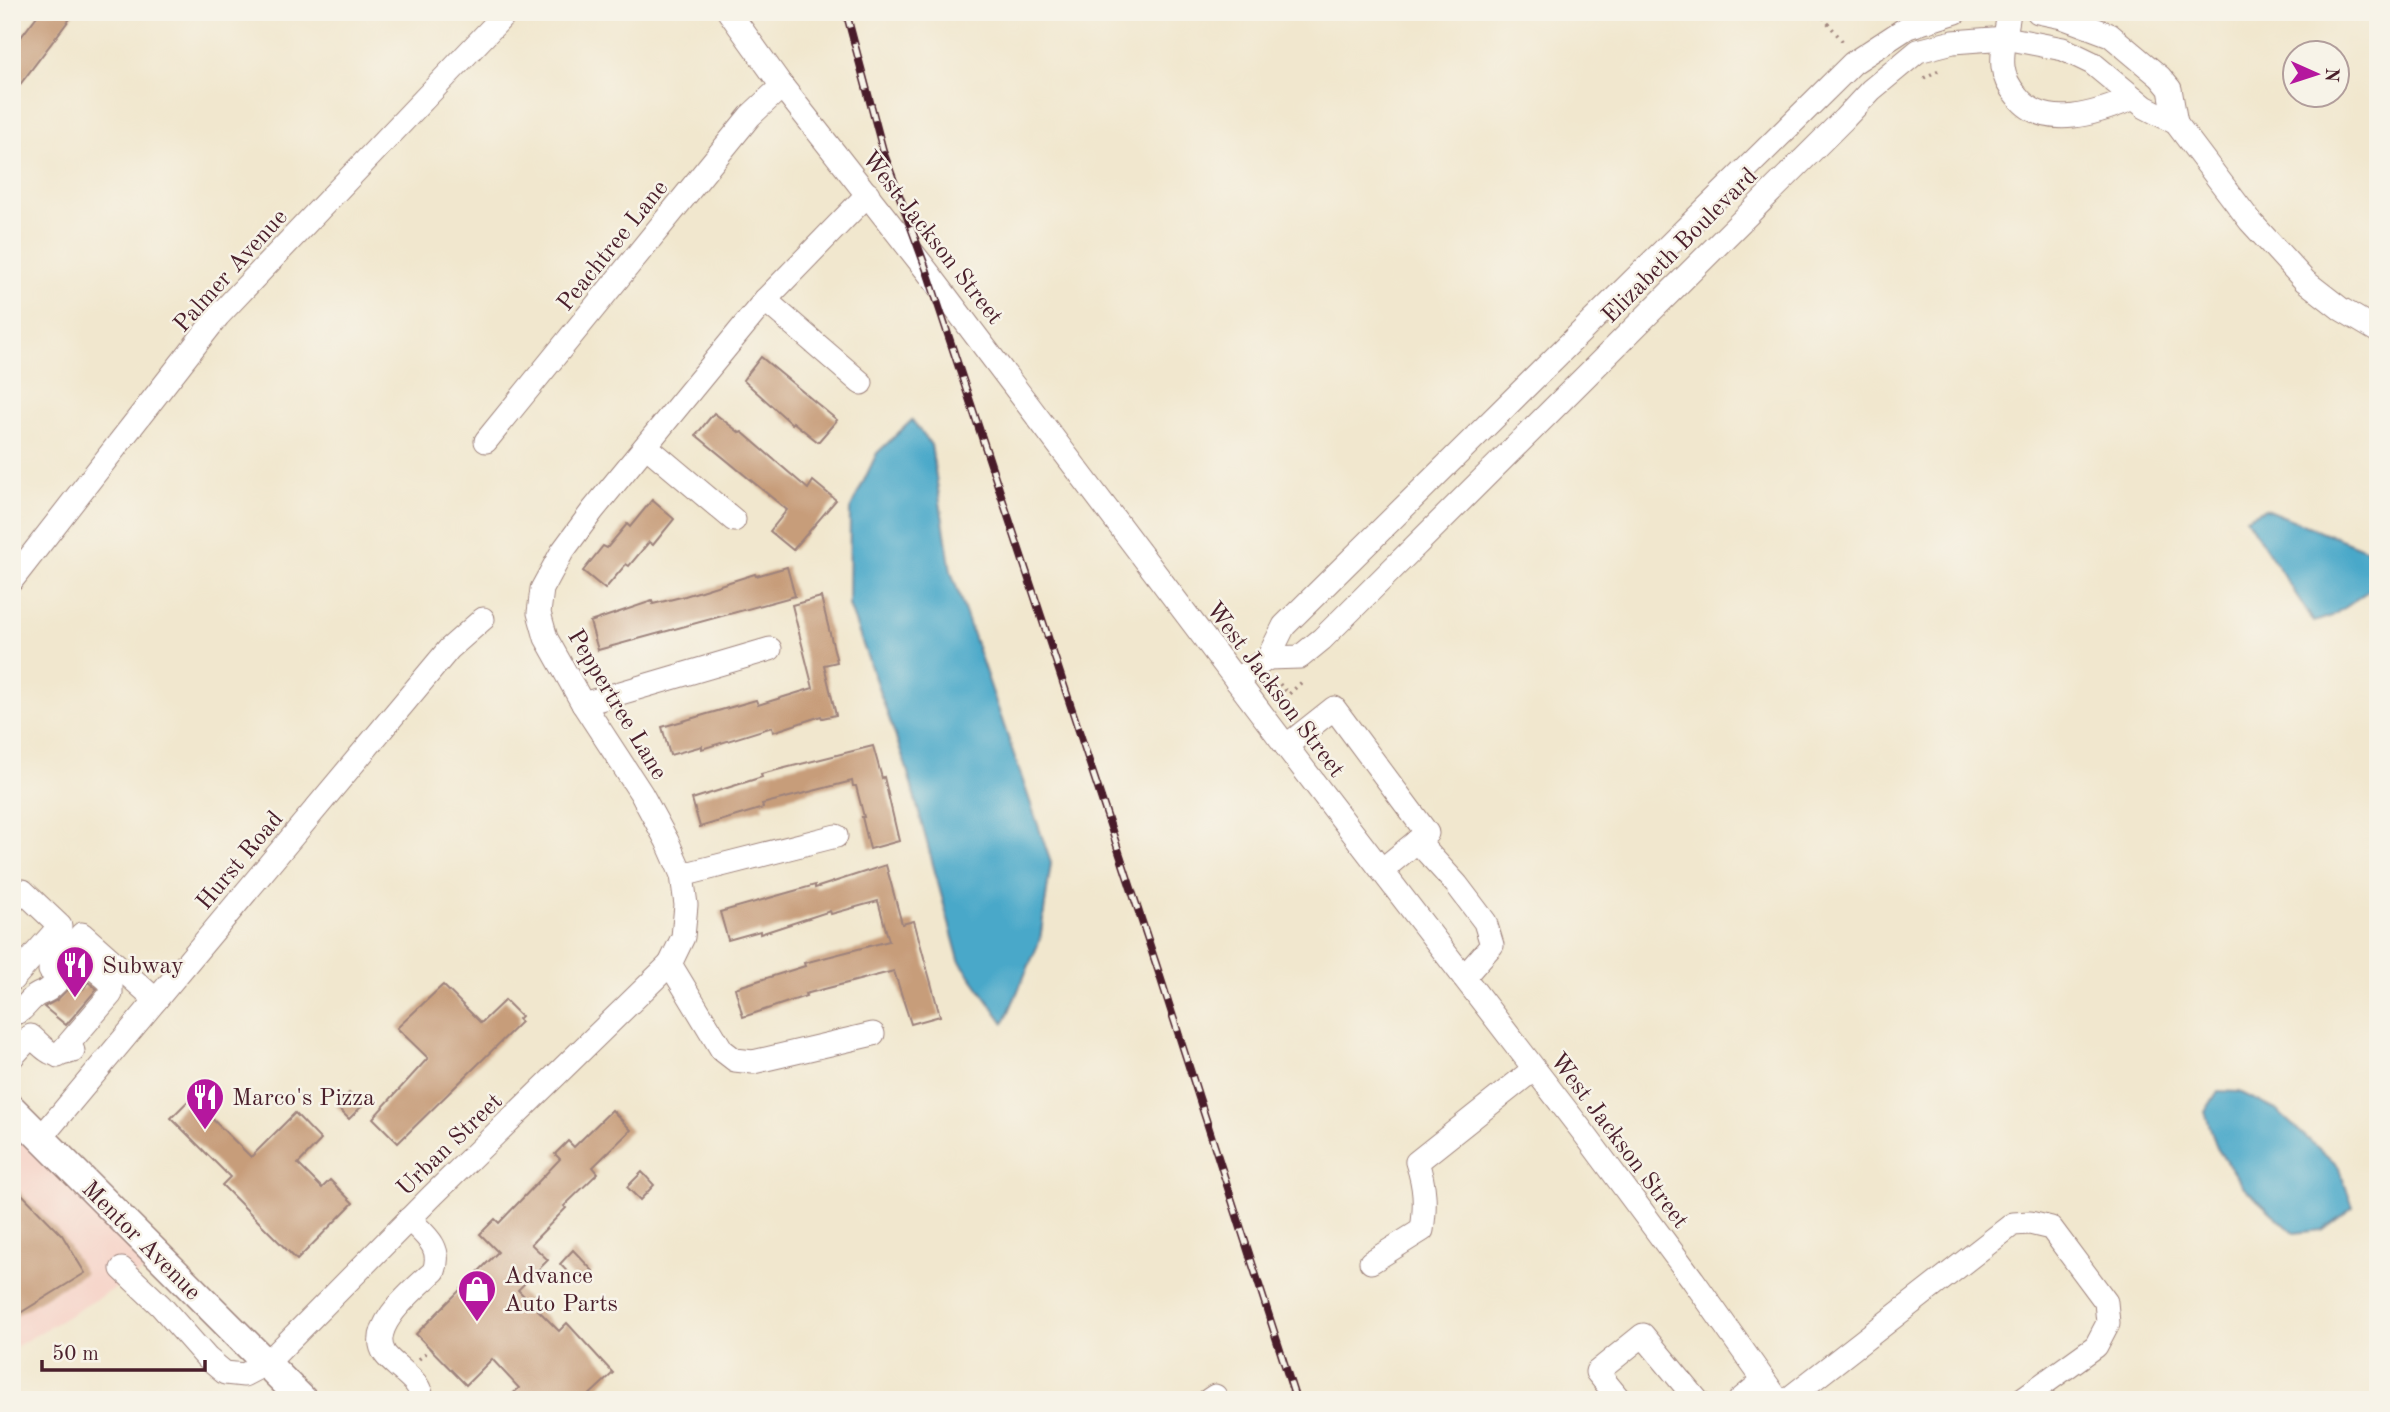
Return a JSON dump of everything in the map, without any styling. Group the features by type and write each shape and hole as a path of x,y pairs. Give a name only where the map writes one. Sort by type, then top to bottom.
{"main road":[{"name":"Mentor Avenue","path":"12,1109 303,1400"}],"street":[{"name":"Palmer Avenue","path":"13,578 218,316 507,12"},
{"name":"West Jackson Street","path":"729,12 782,86 1534,1069 1693,1280 1778,1400"},
{"name":"Elizabeth Boulevard","path":"1236,680 1268,658 1284,626 1853,63 1908,27 1956,12"},
{"path":"2009,12 2003,67 2009,85 2022,103 2046,114 2067,117 2091,114 2134,99"},
{"name":"Elizabeth Boulevard","path":"2038,12 2062,17 2109,35 2160,77 2169,89 2176,123 2250,221 2305,281 2341,309 2375,324"},
{"name":"Elizabeth Boulevard","path":"1268,658 1300,657 1322,639 1871,90 1918,51 1941,45 2006,38 2063,49 2092,63 2145,107 2176,123"},
{"name":"Peachtree Lane","path":"486,442 750,116 782,86"},
{"name":"Peppertree Lane","path":"670,964 683,937 686,905 682,875 641,793 583,704 546,638 539,613 542,589 562,552 593,510 765,300 867,194"},
{"path":"765,300 860,383"},
{"path":"646,446 734,520"},
{"name":"Hurst Road","path":"40,1139 449,649 483,619"},
{"path":"583,704 770,649"},
{"path":"1286,746 1334,708 1427,833 1382,870"},
{"path":"682,875 836,836"},
{"path":"1417,841 1457,885 1485,922 1492,945 1464,977"},
{"path":"12,903 23,891 60,926 12,980"},
{"path":"12,1015 82,934 156,1000"},
{"path":"12,1015 20,1013 34,997 47,991 72,963 80,960 88,962 111,983 111,993 58,1056"},
{"path":"670,964 722,1050 735,1060 753,1062 873,1034"},
{"name":"Urban Street","path":"267,1363 409,1219 670,964"},
{"path":"12,1015 51,1054 58,1056 75,1051 134,980"},
{"path":"12,1057 31,1036"},
{"path":"1371,1262 1422,1230 1426,1202 1424,1182 1417,1162 1534,1069"},
{"path":"409,1219 433,1243 437,1261 434,1271 387,1318 381,1331 381,1344 385,1354 418,1385 422,1400"},
{"path":"1787,1400 2013,1224 2029,1223 2051,1228 2106,1302 2108,1323 2096,1346 2021,1400"},
{"path":"122,1269 161,1306 207,1358 225,1373 244,1375 267,1363"},
{"path":"161,1306 190,1286"},
{"path":"1620,1400 1597,1372 1643,1335 1697,1400"},
{"path":"1740,1400 1764,1380"}],"path":[{"path":"1819,12 1845,45"},
{"path":"1921,79 1945,67"},
{"path":"1289,694 1308,676"}],"shaded area":[{"path":"12,1127 148,1269 12,1349"}],"water":[{"path":"912,420 931,445 951,571 1051,863 1040,940 1004,1023 959,960 907,769 849,605 850,510 877,453"},
{"path":"2265,509 2378,554 2378,584 2332,616 2314,622 2246,518"},
{"path":"2218,1091 2240,1092 2276,1110 2338,1166 2353,1207 2322,1230 2294,1233 2243,1187 2217,1148 2205,1112"}],"building":[{"path":"40,12 75,12 12,95 12,49"},
{"path":"761,357 837,420 818,442 793,422 792,424 743,380"},
{"path":"714,413 742,432 808,489 813,481 836,500 793,550 770,531 787,510 696,435"},
{"path":"652,500 674,519 653,545 649,542 605,589 583,571 603,546 607,548 627,524 630,527"},
{"path":"787,567 795,596 598,650 590,622 652,601 653,604 685,596"},
{"path":"821,597 837,662 824,665 836,715 821,716 773,732 772,727 702,749 702,746 670,755 662,727 756,700 758,705 813,688 792,605"},
{"path":"873,746 882,778 884,777 899,841 870,849 856,786 853,786 852,781 762,804 763,808 700,827 692,799 762,777 761,774"},
{"path":"886,865 902,924 914,921 940,1016 911,1024 894,971 805,994 806,996 743,1017 735,988 805,966 804,963 889,941 878,901 831,914 830,911 760,934 760,931 728,940 720,912 815,885 815,888"},
{"path":"75,982 83,989 88,982 97,989 66,1025 44,1007 57,1000"},
{"path":"443,985 481,1023 505,1000 521,1016 518,1019 521,1022 398,1143 373,1118 428,1058 397,1028"},
{"path":"349,1093 362,1106 349,1119 336,1106"},
{"path":"191,1098 251,1157 295,1113 321,1140 298,1164 322,1188 330,1180 353,1203 297,1260 222,1185 230,1177 171,1118"},
{"path":"612,1110 631,1130 593,1167 598,1173 531,1244 548,1260 518,1290 559,1331 567,1323 613,1373 584,1400 506,1400 519,1388 492,1359 466,1385 416,1334 498,1252 480,1234 495,1219 499,1223 560,1159 555,1154 568,1141 574,1147"},
{"path":"642,1172 654,1185 640,1200 627,1187"},
{"path":"12,1184 62,1235 85,1273 12,1318"},
{"path":"573,1250 593,1271 579,1284 560,1264"}],"railway":[{"path":"846,12 884,154 927,271 1158,970 1296,1400"}],"place":[{"name":"Subway","path":"75,999"},
{"name":"Marco's Pizza","path":"205,1131"},
{"name":"Advance Auto Parts","path":"477,1323"}]}
